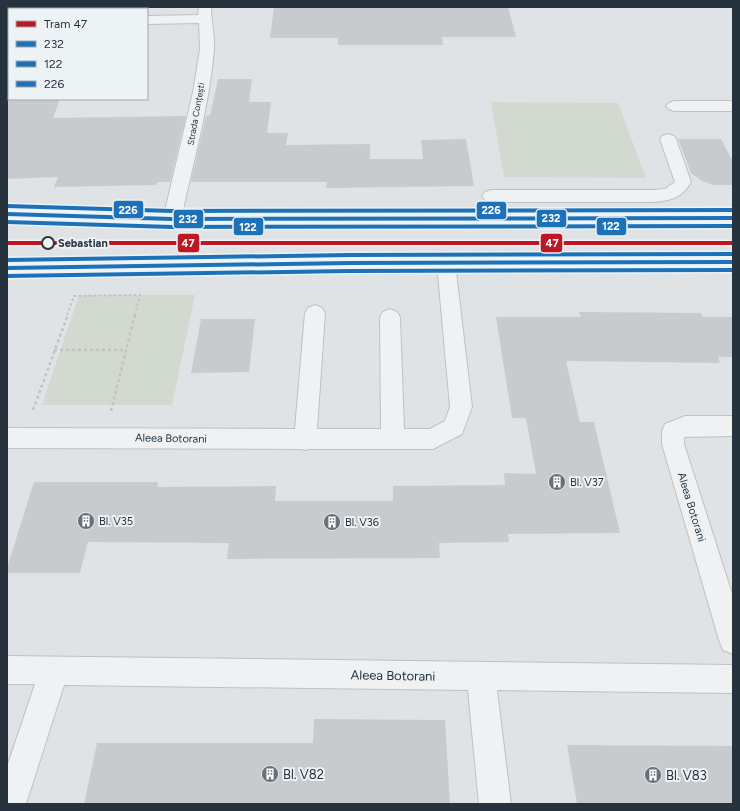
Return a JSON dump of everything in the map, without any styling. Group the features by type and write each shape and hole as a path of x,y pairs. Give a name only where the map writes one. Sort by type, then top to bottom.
{"main road":[{"path":"7,214 172,219 733,218"},
{"path":"7,268 446,262 733,262"}],"street":[{"path":"148,20 205,13"},
{"name":"Strada Conțești","path":"172,219 193,134 207,48 205,13"},
{"path":"674,106 733,106"},
{"path":"491,196 654,196 671,193 680,189 683,182 668,139"},
{"name":"Aleea Botorani","path":"15,437 305,440 433,439 454,427 461,407 446,262"},
{"path":"305,440 315,313"},
{"path":"390,317 393,439"},
{"name":"Aleea Botorani","path":"733,426 685,426 673,431 673,444 733,640"},
{"name":"Aleea Botorani","path":"7,670 733,679"},
{"path":"10,804 54,671"},
{"path":"481,676 495,804"}],"path":[{"path":"15,437 54,350 74,296 140,295 125,350 105,437"},
{"path":"54,350 125,350"}],"shaded area":[{"path":"491,102 618,103 646,178 504,177"},
{"path":"79,295 195,295 172,405 42,405"}],"building":[{"path":"274,7 508,7 516,37 442,37 443,45 338,45 338,38 270,38"},
{"path":"218,79 252,79 249,102 271,102 267,133 288,133 286,145 370,144 370,159 423,159 421,140 466,139 474,186 326,188 327,182 191,182 206,116 210,115"},
{"path":"7,99 60,100 53,118 186,116 170,182 157,182 156,185 54,187 58,177 7,179"},
{"path":"678,139 721,139 733,162 733,185 713,185 702,181 691,173"},
{"path":"579,312 701,313 703,317 733,317 733,357 718,357 720,363 566,361 580,422 594,422 620,533 508,534 509,542 439,543 440,558 227,559 229,543 88,542 80,573 7,573 7,568 34,482 158,482 157,487 276,486 275,501 393,501 393,486 505,485 504,473 536,474 526,418 512,418 496,317 581,317"},
{"path":"201,319 255,319 249,372 191,373"},
{"name":"Bl. V82","path":"314,719 445,720 450,804 84,804 97,743 313,743"},
{"name":"Bl. V83","path":"567,745 733,746 733,804 577,804"}],"tram line":[{"name":"47","path":"7,243 733,243"}],"transit line":[{"name":"226","path":"7,206 172,211 733,210"},
{"name":"232","path":"7,214 172,219 733,218"},
{"name":"122","path":"7,222 172,227 733,226"},
{"name":"226","path":"7,260 349,255 733,254"},
{"name":"232","path":"7,268 349,263 733,262"},
{"name":"122","path":"7,276 349,271 733,270"}],"place":[{"name":"Sebastian","path":"48,243"},
{"name":"Bl. V37","path":"557,482"},
{"name":"Bl. V35","path":"86,521"},
{"name":"Bl. V36","path":"332,522"},
{"name":"Bl. V82","path":"270,774"},
{"name":"Bl. V83","path":"653,775"}]}
